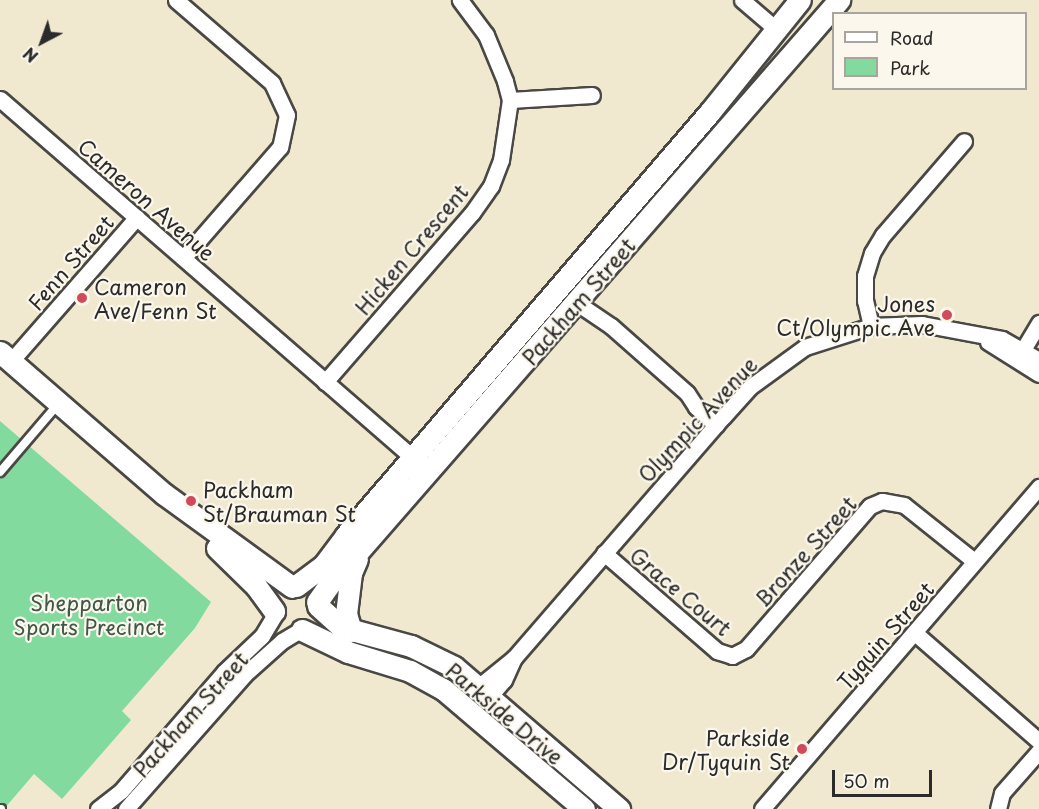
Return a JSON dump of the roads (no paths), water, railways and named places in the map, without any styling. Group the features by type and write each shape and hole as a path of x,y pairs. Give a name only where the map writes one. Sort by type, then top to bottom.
{"street":[{"path":"176,0 272,84 287,116 280,147 183,258"},
{"name":"Hicken Crescent","path":"325,382 472,213 491,186 506,142 510,100 486,35 460,0"},
{"path":"742,0 798,47"},
{"name":"Packham Street","path":"294,586 318,572 412,457 564,284 800,0"},
{"name":"Packham Street","path":"318,604 839,0"},
{"path":"510,100 592,95"},
{"name":"Cameron Avenue","path":"0,99 430,473"},
{"path":"871,326 865,284 872,253 883,235 964,141"},
{"name":"Fenn Street","path":"6,356 137,217"},
{"path":"564,284 687,393 703,400 719,421"},
{"path":"1020,355 1039,322"},
{"name":"Olympic Avenue","path":"484,692 750,387 805,347 871,326 922,324 972,333 1020,355 1039,360"},
{"name":"Olympic Avenue","path":"1020,355 1039,374"},
{"path":"6,356 224,547 286,628 301,630 314,622 318,604 309,591 294,586 224,547"},
{"name":"Tyquin Street","path":"762,809 915,633 973,560 1039,487"},
{"name":"Bronze Street","path":"732,656 746,649 870,506 882,501 904,505 973,560"},
{"path":"351,631 346,617 350,582 362,551"},
{"name":"Grace Court","path":"604,553 717,651 732,656"},
{"path":"274,612 278,595 294,586"},
{"name":"Parkside Drive","path":"318,604 334,623 351,631 433,655 484,692 619,809"},
{"name":"Packham Street","path":"98,809 121,790 224,672 264,634 274,612"},
{"name":"Packham Street","path":"126,809 244,675 279,643 301,630"},
{"name":"Parkside Drive","path":"301,630 348,652 418,675 469,709 584,809"},
{"path":"915,633 1039,741"},
{"path":"469,709 484,692"},
{"path":"998,809 1002,793 1039,751"}],"lane":[{"path":"0,472 59,403"}],"place":[{"name":"Cameron Ave/Fenn St","path":"82,298"},
{"name":"Jones Ct/Olympic Ave","path":"947,315"},
{"name":"Packham St/Brauman St","path":"191,501"},
{"name":"Parkside Dr/Tyquin St","path":"802,749"}],"park label":[{"name":"Shepparton Sports Precinct","path":"89,614"}]}
